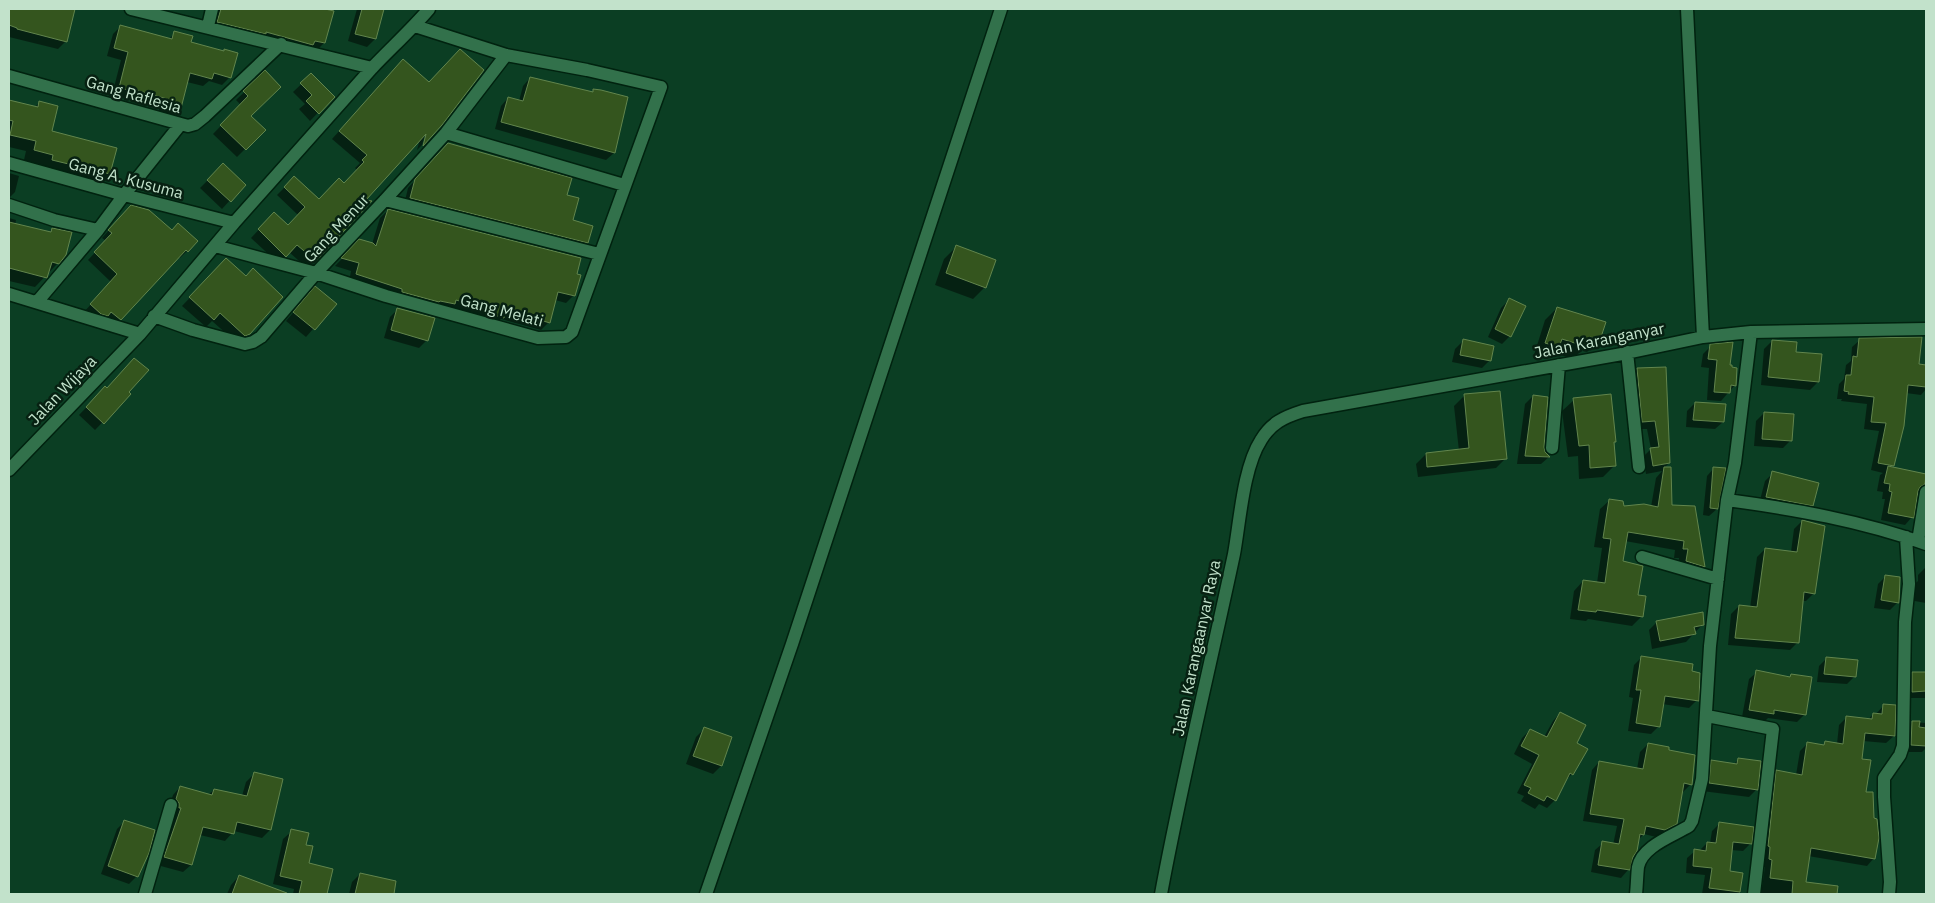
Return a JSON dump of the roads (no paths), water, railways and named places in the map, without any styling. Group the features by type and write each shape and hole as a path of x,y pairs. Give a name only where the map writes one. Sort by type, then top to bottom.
{"street":[{"path":"131,9 208,26 372,68"},
{"path":"208,26 212,9"},
{"path":"9,294 140,334 234,223 372,68 396,42 415,26 429,9"},
{"path":"706,894 792,644 1001,9"},
{"path":"1687,9 1703,337"},
{"name":"Gang Melati","path":"215,246 316,273 386,296 538,338 554,339 566,337 572,332 660,87 588,70 506,55 415,26"},
{"name":"Gang Raflesia","path":"9,76 180,124 195,124 281,44"},
{"name":"Gang Menur","path":"154,316 219,338 250,343 261,337 316,273 446,133 506,55"},
{"path":"38,302 98,230 180,124"},
{"path":"446,133 624,185"},
{"name":"Gang A. Kusuma","path":"9,162 124,195 234,223"},
{"path":"385,200 599,254"},
{"path":"9,205 54,220 98,230"},
{"name":"Jalan Karanganyar","path":"1282,418 1303,411 1703,337 1751,332 1926,329"},
{"path":"1636,894 1638,865 1652,847 1689,826 1692,821 1702,779 1710,646 1727,500 1735,464 1751,332"},
{"name":"Jalan Wijaya","path":"9,470 140,334"},
{"path":"1627,352 1639,467"},
{"path":"1552,448 1559,365"},
{"name":"Jalan Karangaanyar Raya","path":"1160,894 1234,553 1250,467 1260,441 1270,428 1282,418"},
{"path":"1888,894 1890,882 1884,778 1900,755 1903,746 1905,631 1909,584 1926,492"},
{"path":"1727,500 1824,516 1917,541"},
{"path":"1642,557 1718,579"},
{"path":"1706,716 1773,729 1754,894"},
{"path":"146,894 171,805"}]}
